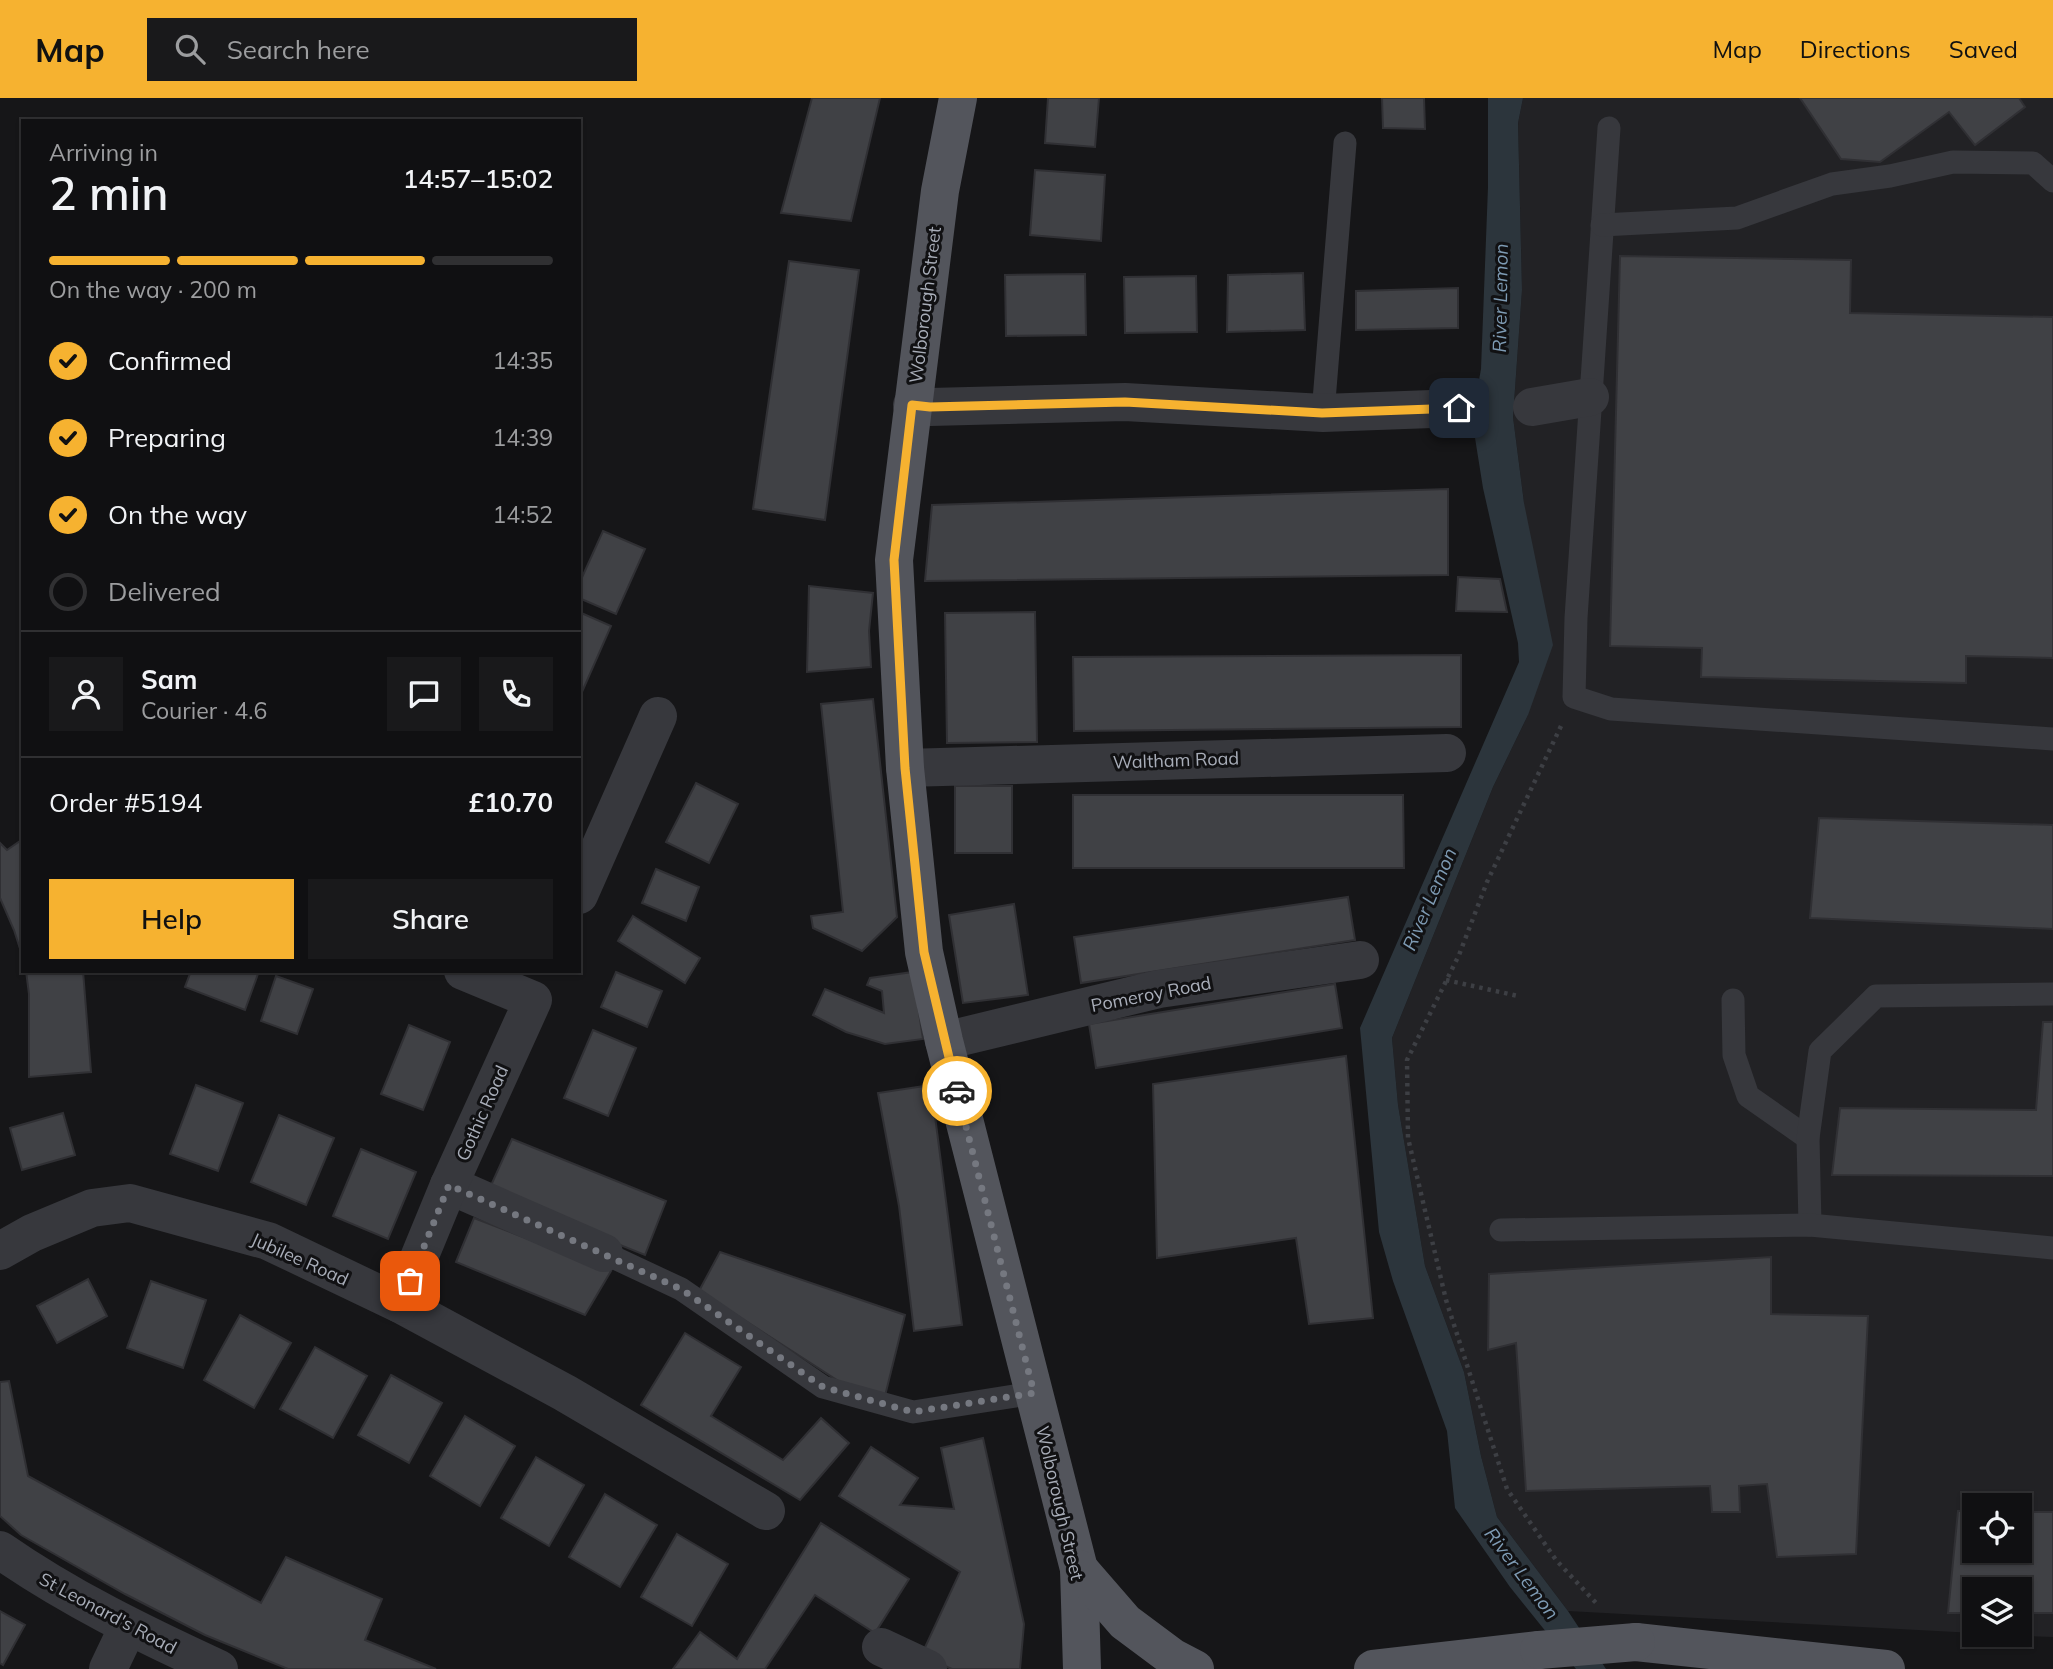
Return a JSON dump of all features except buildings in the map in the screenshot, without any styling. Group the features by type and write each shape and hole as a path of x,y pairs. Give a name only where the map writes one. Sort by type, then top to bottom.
{"main road":[{"name":"Wolborough Street","path":"958,98 940,191 894,560 905,768 924,952 944,1041 1079,1569 1082,1669"},
{"path":"1079,1569 1125,1622 1172,1657 1195,1669"},
{"path":"1373,1669 1636,1642 1886,1669"}],"street":[{"path":"1532,407 1590,397"},
{"path":"912,405 930,407 1125,402 1322,413 1459,408"},
{"path":"581,890 658,716"},
{"name":"Waltham Road","path":"905,768 1447,752"},
{"name":"Pomeroy Road","path":"944,1041 1160,989 1360,960"},
{"name":"Gothic Road","path":"400,1304 449,1185 540,985 474,973"},
{"path":"449,1185 604,1253"},
{"name":"Jubilee Road","path":"0,1251 32,1233 92,1208 130,1203 268,1241 400,1304 565,1393 766,1511"},
{"name":"St Leonard's Road","path":"0,1550 41,1578 128,1627 219,1669"},
{"path":"108,1669 128,1627"},
{"path":"881,1647 928,1669"}],"lane":[{"path":"1609,128 1576,618 1574,697 1611,709 2053,738"},
{"path":"1322,413 1345,144"},
{"path":"1602,225 1737,218 1832,184 1890,176 1953,162 2033,163 2053,181"},
{"path":"1810,1225 1808,1139 1820,1051 1876,996 2053,993"},
{"path":"1733,1000 1734,1055 1748,1096 1808,1139"},
{"path":"1501,1230 1810,1225 2053,1248"},
{"path":"604,1253 681,1289 823,1387 913,1412 1034,1393"}],"path":[{"path":"1574,697 1487,881 1459,955 1407,1060 1408,1138 1446,1300 1507,1489 1556,1560 1598,1606"},
{"path":"1446,980 1518,996"}],"shaded area":[{"path":"1523,98 2053,98 2053,1637 2032,1636 2032,1577 1962,1577 1962,1632 1568,1611 1497,1517 1464,1372 1425,1266 1398,1105 1392,1038 1493,787 1528,715 1524,503 1513,417 1522,290 1518,123"}],"water":[{"name":"River Lemon","path":"1488,98 1523,98 1518,123 1522,290 1513,417 1524,503 1553,645 1528,715 1493,787 1392,1038 1398,1105 1425,1266 1464,1372 1497,1517 1568,1611 1606,1669 1576,1669 1510,1587 1455,1508 1447,1431 1393,1281 1379,1232 1360,1028 1519,662 1518,643 1483,488 1472,419 1481,369 1488,187"}],"way so far":[{"path":"410,1281 449,1185 681,1289 823,1387 913,1412 1034,1393 957,1091"}],"route":[{"path":"957,1091 924,952 905,768 894,560 912,405 930,407 1125,402 1322,413 1459,408"}]}
